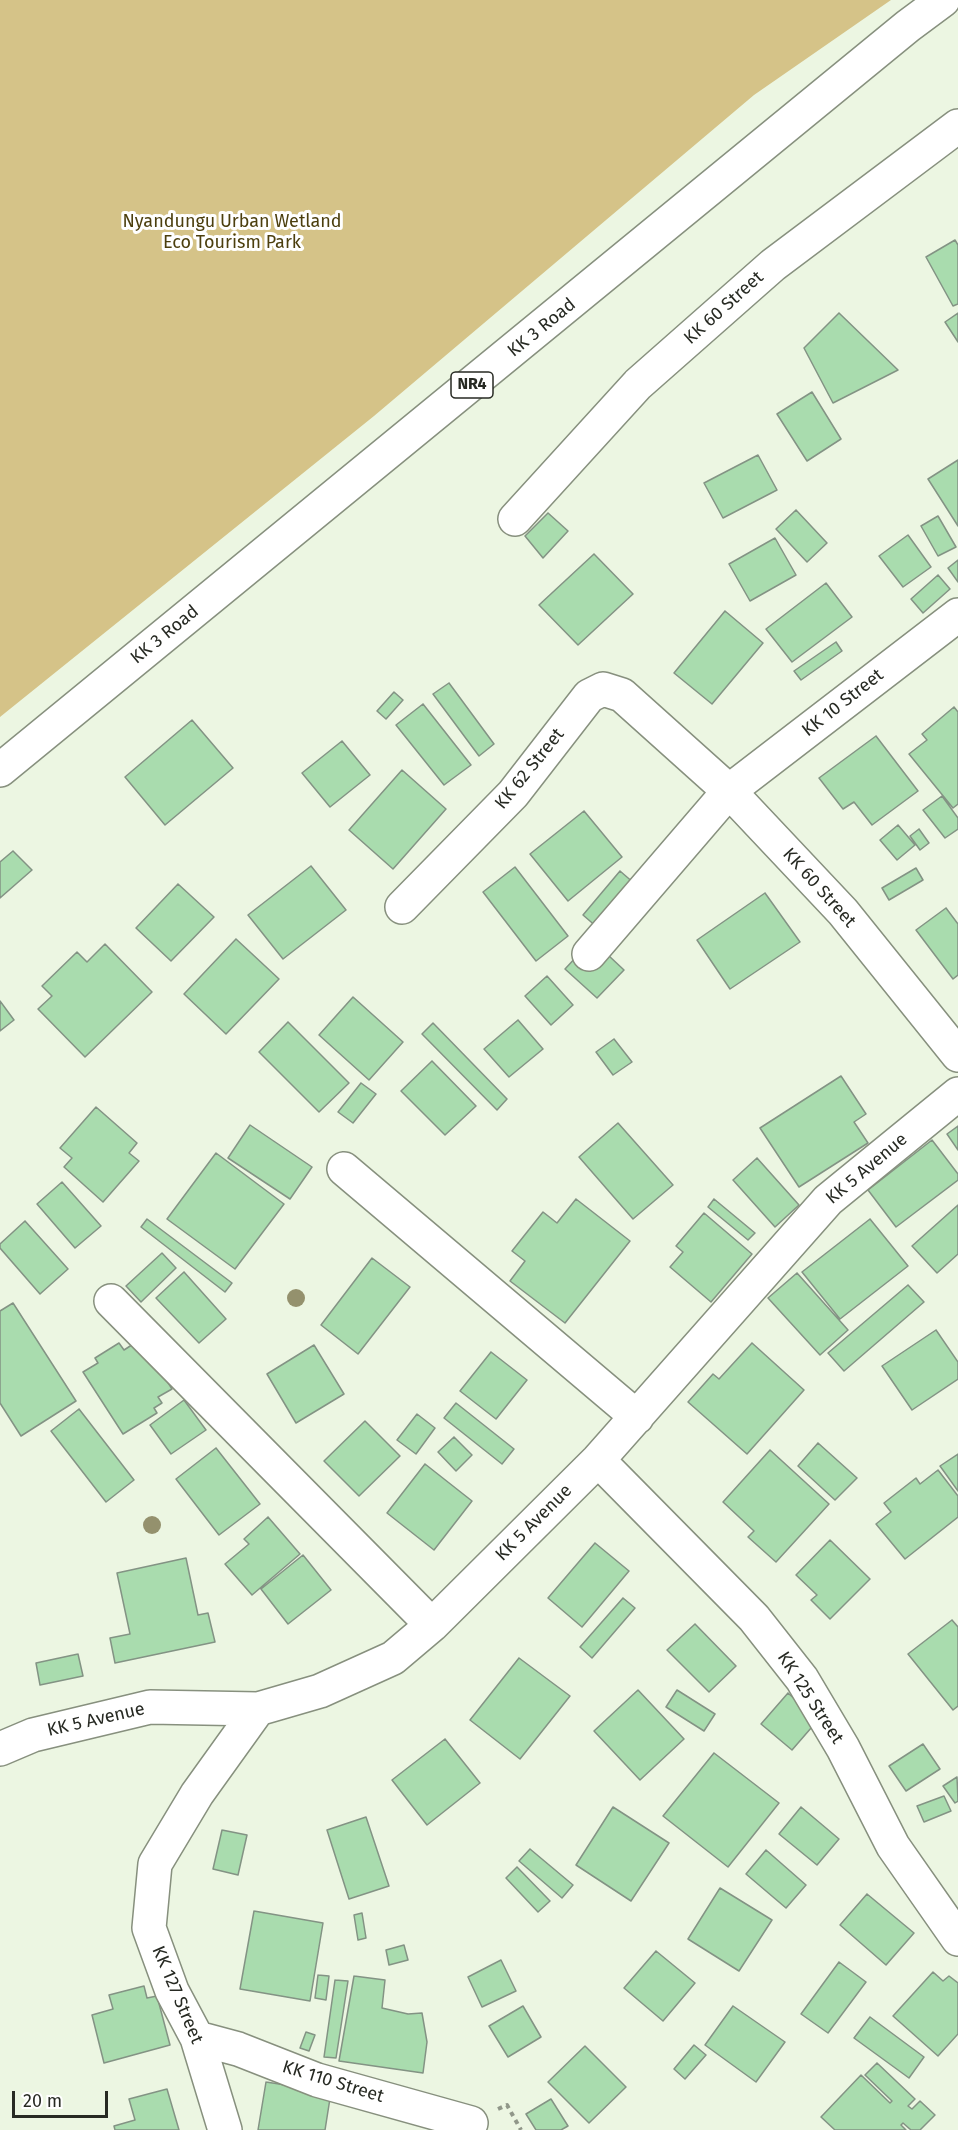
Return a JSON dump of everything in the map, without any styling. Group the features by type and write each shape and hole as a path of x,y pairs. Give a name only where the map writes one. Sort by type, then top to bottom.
{"main road":[{"name":"KK 3 Road","path":"0,770 908,26 943,0"},
{"name":"KK 60 Street","path":"515,519 638,384 764,273 929,145 958,126"},
{"name":"KK 10 Street","path":"589,954 729,792 958,615"},
{"name":"KK 62 Street","path":"402,908 513,794 589,696 603,689 622,695 666,734"},
{"name":"KK 60 Street","path":"666,734 729,792 843,912 958,1055"},
{"name":"KK 5 Avenue","path":"0,1749 33,1736 150,1707 258,1709 320,1691 393,1658 432,1625 598,1460 828,1200 958,1094"},
{"path":"344,1169 637,1418"},
{"path":"111,1301 432,1625"},
{"name":"KK 125 Street","path":"598,1460 754,1618 802,1679 843,1748 893,1846 958,1939"},
{"name":"KK 127 Street","path":"225,2130 197,2038 172,1991 149,1928 155,1863 197,1794 258,1709"},
{"name":"KK 110 Street","path":"197,2038 245,2052 317,2080 471,2123"}],"green space":[{"name":"Nyandungu Urban Wetland Eco Tourism Park","path":"0,0 891,0 754,95 374,416 0,717"}],"building":[{"path":"955,240 958,245 958,304 953,306 926,257"},
{"path":"839,313 898,370 833,403 804,348"},
{"path":"958,313 958,342 945,322"},
{"path":"812,392 841,439 807,461 777,414"},
{"path":"758,455 777,490 723,518 704,483"},
{"path":"958,460 958,526 928,479"},
{"path":"796,510 827,543 807,562 776,529"},
{"path":"548,513 568,531 543,558 525,536"},
{"path":"938,516 956,547 938,556 921,526"},
{"path":"908,535 931,567 903,587 879,556"},
{"path":"775,538 796,575 750,601 729,564"},
{"path":"594,554 633,594 578,645 539,605"},
{"path":"958,560 958,582 948,568"},
{"path":"938,575 950,589 923,613 911,599"},
{"path":"826,583 852,617 792,662 766,629"},
{"path":"725,611 763,643 712,704 674,673"},
{"path":"836,642 842,651 801,680 794,671"},
{"path":"449,683 494,744 479,756 433,694"},
{"path":"394,692 403,700 386,719 377,711"},
{"path":"423,704 471,765 444,785 396,725"},
{"path":"954,707 958,712 958,804 953,808 909,754 927,740 922,734"},
{"path":"192,720 233,768 165,825 125,777"},
{"path":"876,736 918,791 872,825 854,802 843,809 819,778"},
{"path":"342,741 370,775 330,807 302,773"},
{"path":"402,770 446,809 393,869 349,830"},
{"path":"942,796 958,818 958,829 945,838 923,810"},
{"path":"584,811 622,857 568,901 530,854"},
{"path":"898,825 915,845 897,860 880,840"},
{"path":"919,829 929,843 920,850 910,836"},
{"path":"13,851 32,870 0,898 0,862"},
{"path":"311,866 346,910 283,959 248,915"},
{"path":"515,867 568,936 536,961 483,892"},
{"path":"916,868 923,880 889,900 882,888"},
{"path":"620,871 635,884 598,928 583,915"},
{"path":"178,884 214,917 171,961 136,928"},
{"path":"765,893 800,942 730,989 697,940"},
{"path":"946,908 958,924 958,975 953,979 916,930"},
{"path":"236,939 279,979 226,1034 184,994"},
{"path":"592,940 624,970 597,998 565,969"},
{"path":"105,944 152,992 85,1057 38,1009 52,996 42,986 77,952 87,962"},
{"path":"547,976 573,1005 551,1025 525,996"},
{"path":"353,997 403,1042 369,1080 319,1035"},
{"path":"0,1001 14,1020 0,1031"},
{"path":"518,1020 543,1049 509,1077 484,1049"},
{"path":"288,1022 349,1083 319,1112 259,1052"},
{"path":"433,1023 507,1099 497,1110 422,1034"},
{"path":"614,1039 632,1062 613,1075 596,1052"},
{"path":"432,1061 476,1106 445,1135 401,1091"},
{"path":"841,1076 866,1114 854,1122 868,1143 799,1187 760,1128"},
{"path":"361,1083 376,1094 353,1123 338,1112"},
{"path":"96,1107 137,1143 129,1153 139,1161 103,1202 64,1167 72,1158 60,1148"},
{"path":"618,1123 673,1185 633,1219 579,1157"},
{"path":"250,1125 312,1167 290,1199 228,1158"},
{"path":"958,1126 958,1150 947,1134"},
{"path":"932,1140 958,1174 958,1180 896,1227 868,1190"},
{"path":"216,1153 284,1204 235,1269 167,1219"},
{"path":"757,1158 799,1205 775,1227 733,1180"},
{"path":"62,1182 101,1226 75,1248 37,1204"},
{"path":"576,1199 630,1241 565,1323 510,1281 525,1261 512,1251 543,1212 557,1223"},
{"path":"714,1199 755,1233 748,1240 708,1207"},
{"path":"958,1205 958,1254 937,1273 912,1246"},
{"path":"704,1213 752,1254 711,1302 670,1267 683,1252 676,1246"},
{"path":"147,1219 232,1283 225,1292 141,1227"},
{"path":"870,1219 908,1266 840,1319 802,1272"},
{"path":"25,1221 68,1269 40,1294 0,1248 0,1244"},
{"path":"162,1253 176,1268 141,1302 126,1286"},
{"path":"372,1258 410,1287 358,1354 321,1325"},
{"path":"184,1272 226,1319 199,1343 156,1298"},
{"path":"797,1273 848,1330 820,1355 768,1298"},
{"path":"908,1285 924,1302 844,1371 828,1353"},
{"path":"13,1303 76,1401 21,1436 0,1403 0,1311"},
{"path":"936,1330 958,1362 958,1379 912,1410 882,1366"},
{"path":"141,1339 172,1389 158,1397 162,1403 154,1408 157,1413 123,1434 83,1372 98,1363 95,1358 119,1343 124,1350"},
{"path":"752,1343 804,1390 747,1454 688,1402 713,1374 719,1379"},
{"path":"314,1345 344,1394 296,1423 267,1374"},
{"path":"491,1352 527,1380 496,1419 460,1391"},
{"path":"184,1400 206,1430 171,1454 150,1425"},
{"path":"456,1403 514,1449 502,1464 444,1418"},
{"path":"79,1409 134,1480 106,1502 51,1431"},
{"path":"417,1414 435,1428 416,1454 397,1440"},
{"path":"365,1421 400,1456 359,1496 324,1461"},
{"path":"454,1437 472,1455 456,1471 438,1452"},
{"path":"818,1443 857,1478 835,1500 798,1466"},
{"path":"216,1448 260,1504 219,1535 176,1479"},
{"path":"770,1450 829,1504 776,1562 748,1537 754,1531 723,1502"},
{"path":"958,1454 958,1491 940,1466"},
{"path":"425,1464 472,1501 434,1550 387,1513"},
{"path":"938,1470 958,1496 958,1517 905,1559 876,1524 891,1512 884,1503 916,1478 920,1484"},
{"path":"268,1517 300,1554 252,1595 225,1564 249,1544 244,1539"},
{"path":"830,1540 870,1579 830,1619 811,1600 817,1595 796,1575"},
{"path":"595,1543 629,1571 582,1627 548,1598"},
{"path":"303,1555 331,1590 288,1624 261,1589"},
{"path":"186,1558 198,1615 208,1613 215,1642 115,1663 110,1638 130,1634 117,1573"},
{"path":"623,1598 635,1608 592,1658 580,1647"},
{"path":"952,1620 958,1627 958,1706 953,1710 908,1654"},
{"path":"695,1624 736,1666 709,1692 667,1650"},
{"path":"78,1654 83,1676 40,1685 36,1663"},
{"path":"519,1658 570,1696 520,1759 470,1720"},
{"path":"638,1690 684,1739 640,1780 594,1731"},
{"path":"677,1690 715,1714 704,1731 666,1707"},
{"path":"788,1693 818,1720 792,1750 761,1724"},
{"path":"445,1739 480,1783 427,1825 392,1780"},
{"path":"923,1744 940,1769 906,1791 889,1766"},
{"path":"714,1753 779,1803 728,1867 663,1816"},
{"path":"957,1777 958,1801 955,1803 943,1786"},
{"path":"944,1796 951,1811 924,1822 917,1806"},
{"path":"613,1807 669,1843 631,1901 576,1865"},
{"path":"801,1807 839,1839 817,1865 779,1834"},
{"path":"366,1817 389,1886 349,1899 327,1830"},
{"path":"222,1830 247,1835 238,1875 213,1869"},
{"path":"530,1849 573,1885 562,1898 519,1861"},
{"path":"766,1850 806,1885 786,1908 746,1874"},
{"path":"517,1867 550,1901 538,1912 506,1878"},
{"path":"720,1888 772,1920 739,1971 688,1939"},
{"path":"867,1894 914,1933 886,1965 840,1925"},
{"path":"254,1911 323,1923 310,2001 240,1989"},
{"path":"362,1913 366,1938 358,1940 354,1915"},
{"path":"404,1945 408,1960 389,1965 386,1950"},
{"path":"656,1951 695,1983 663,2021 624,1988"},
{"path":"501,1960 516,1991 482,2007 468,1977"},
{"path":"839,1962 866,1982 828,2033 801,2014"},
{"path":"933,1972 943,1981 949,1976 958,1983 958,2034 938,2056 893,2016"},
{"path":"318,1975 329,1976 326,2000 315,1998"},
{"path":"354,1976 385,1980 382,2008 408,2014 422,2013 427,2042 423,2073 339,2061"},
{"path":"335,1980 348,1981 336,2058 324,2057"},
{"path":"144,1986 147,1998 157,1996 170,2045 104,2063 92,2015 113,2009 109,1995"},
{"path":"523,2006 541,2037 508,2057 489,2026"},
{"path":"733,2006 785,2042 756,2082 705,2045"},
{"path":"870,2017 924,2057 909,2078 854,2038"},
{"path":"306,2032 315,2035 309,2051 300,2048"},
{"path":"694,2045 706,2055 685,2079 674,2069"},
{"path":"585,2046 626,2087 589,2123 548,2082"},
{"path":"877,2063 915,2099 908,2106 912,2109 920,2101 935,2115 920,2130 911,2130 903,2123 901,2125 906,2130 835,2130 821,2117 861,2075 890,2103 892,2101 865,2075"},
{"path":"266,2082 331,2092 325,2130 258,2130"},
{"path":"167,2089 179,2130 115,2130 114,2126 135,2120 129,2099"},
{"path":"551,2099 568,2126 561,2130 536,2130 526,2114"}]}
